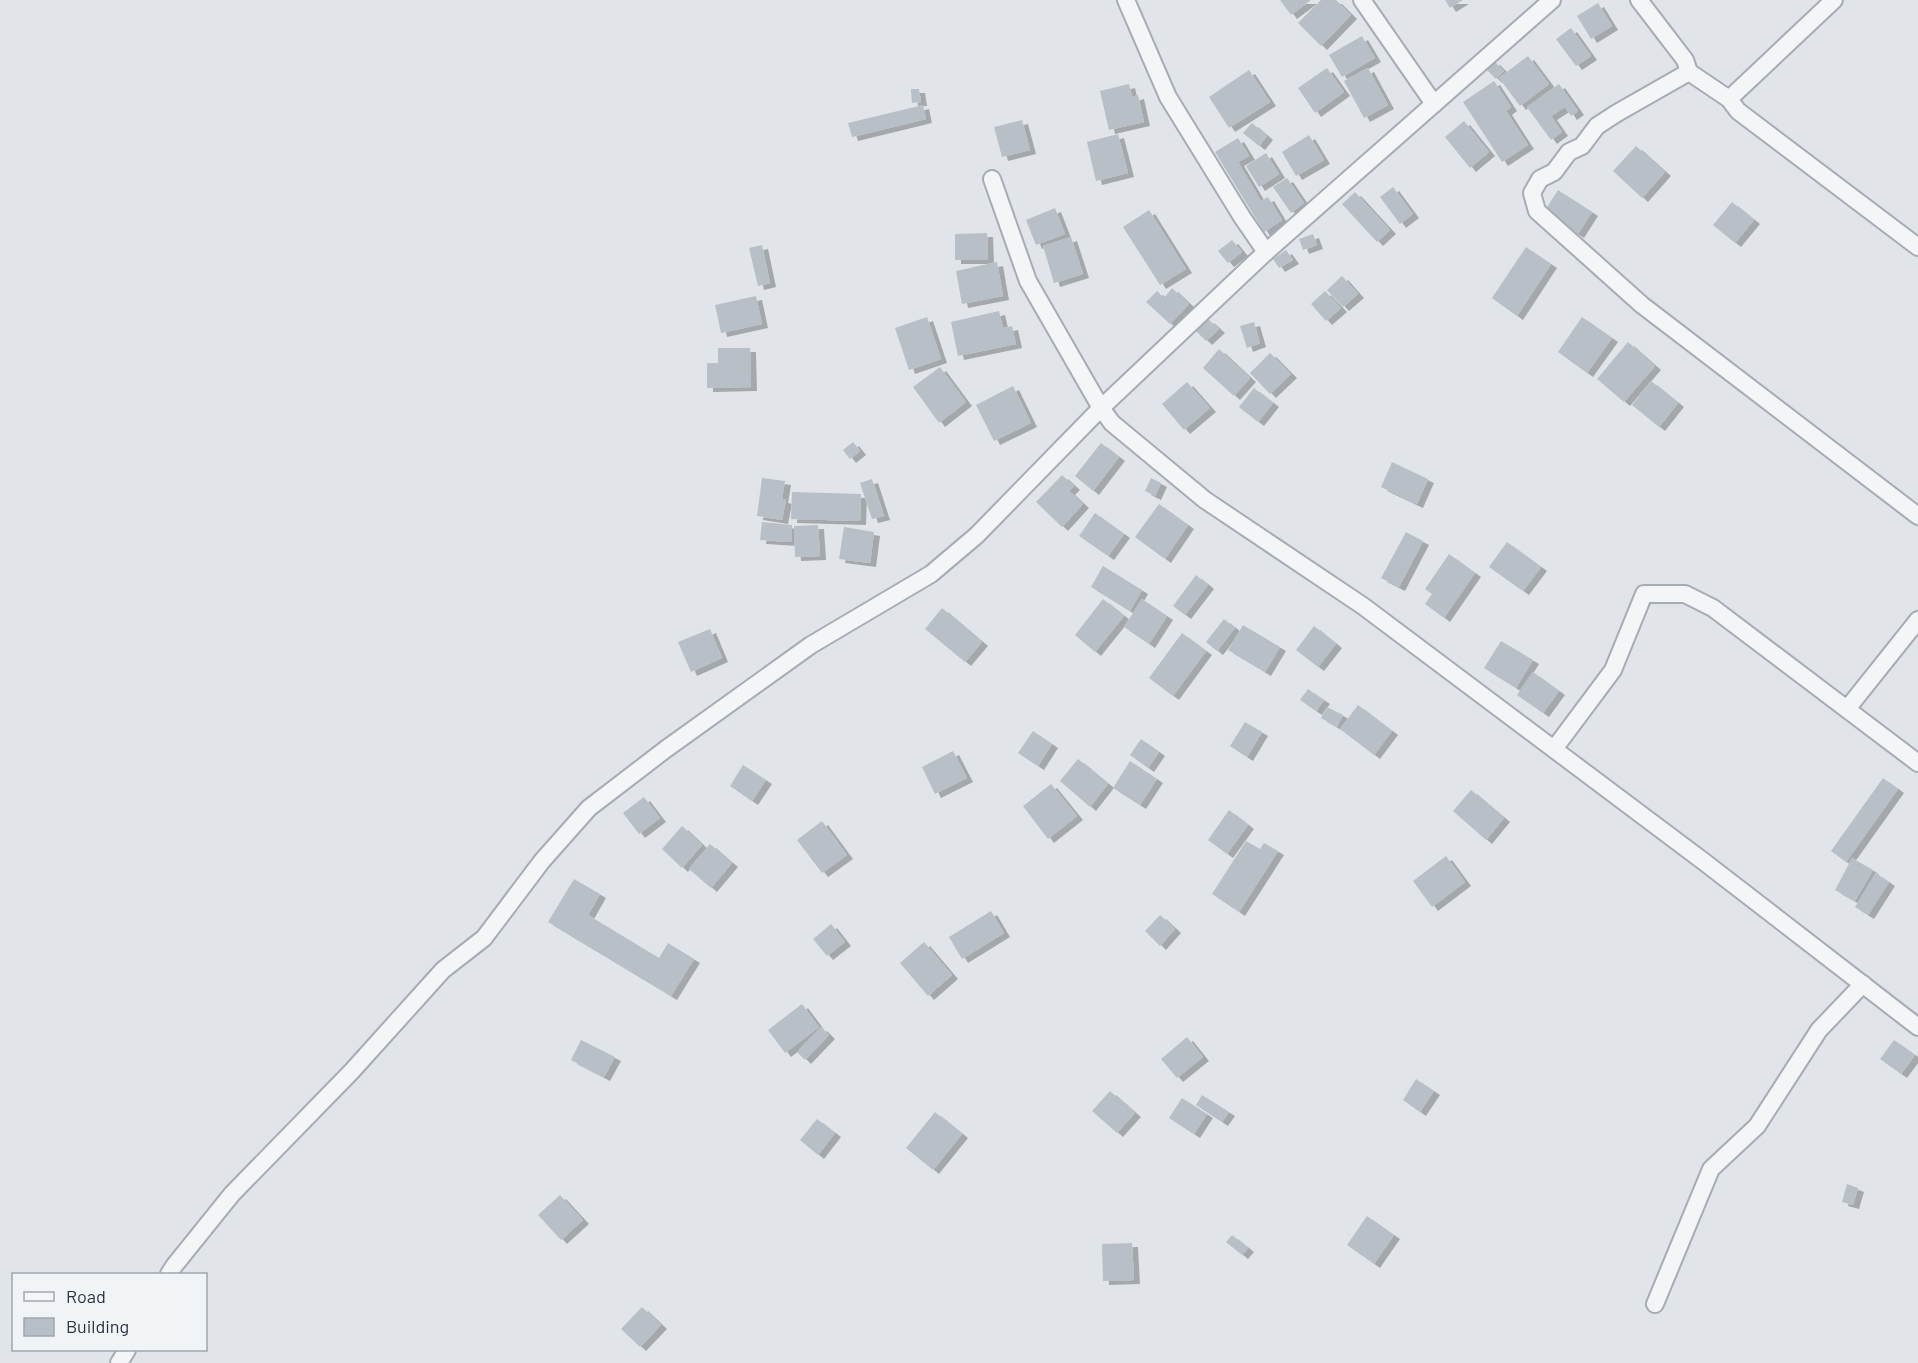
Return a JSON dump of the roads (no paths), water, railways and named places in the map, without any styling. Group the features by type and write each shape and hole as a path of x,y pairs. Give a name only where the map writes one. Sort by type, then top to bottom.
{"street":[{"path":"1126,0 1168,97 1266,252"},
{"path":"1362,0 1434,104"},
{"path":"170,1273 232,1194 352,1071 443,970 484,938 542,861 589,808 666,749 811,645 931,574 977,535 1101,408 1266,252 1552,0"},
{"path":"1639,0 1685,60 1689,72 1729,99 1738,111 1918,247"},
{"path":"1729,99 1834,0"},
{"path":"1689,72 1597,126 1582,146 1569,152 1554,172 1540,178 1532,193 1537,211 1642,305 1918,516"},
{"path":"992,179 1028,281 1101,408 1112,423 1205,500 1363,606 1918,1027"},
{"path":"1554,749 1613,670 1644,594 1685,594 1713,608 1918,763"},
{"path":"1847,709 1918,620"},
{"path":"1655,1304 1711,1169 1757,1125 1819,1030 1863,984"}]}
